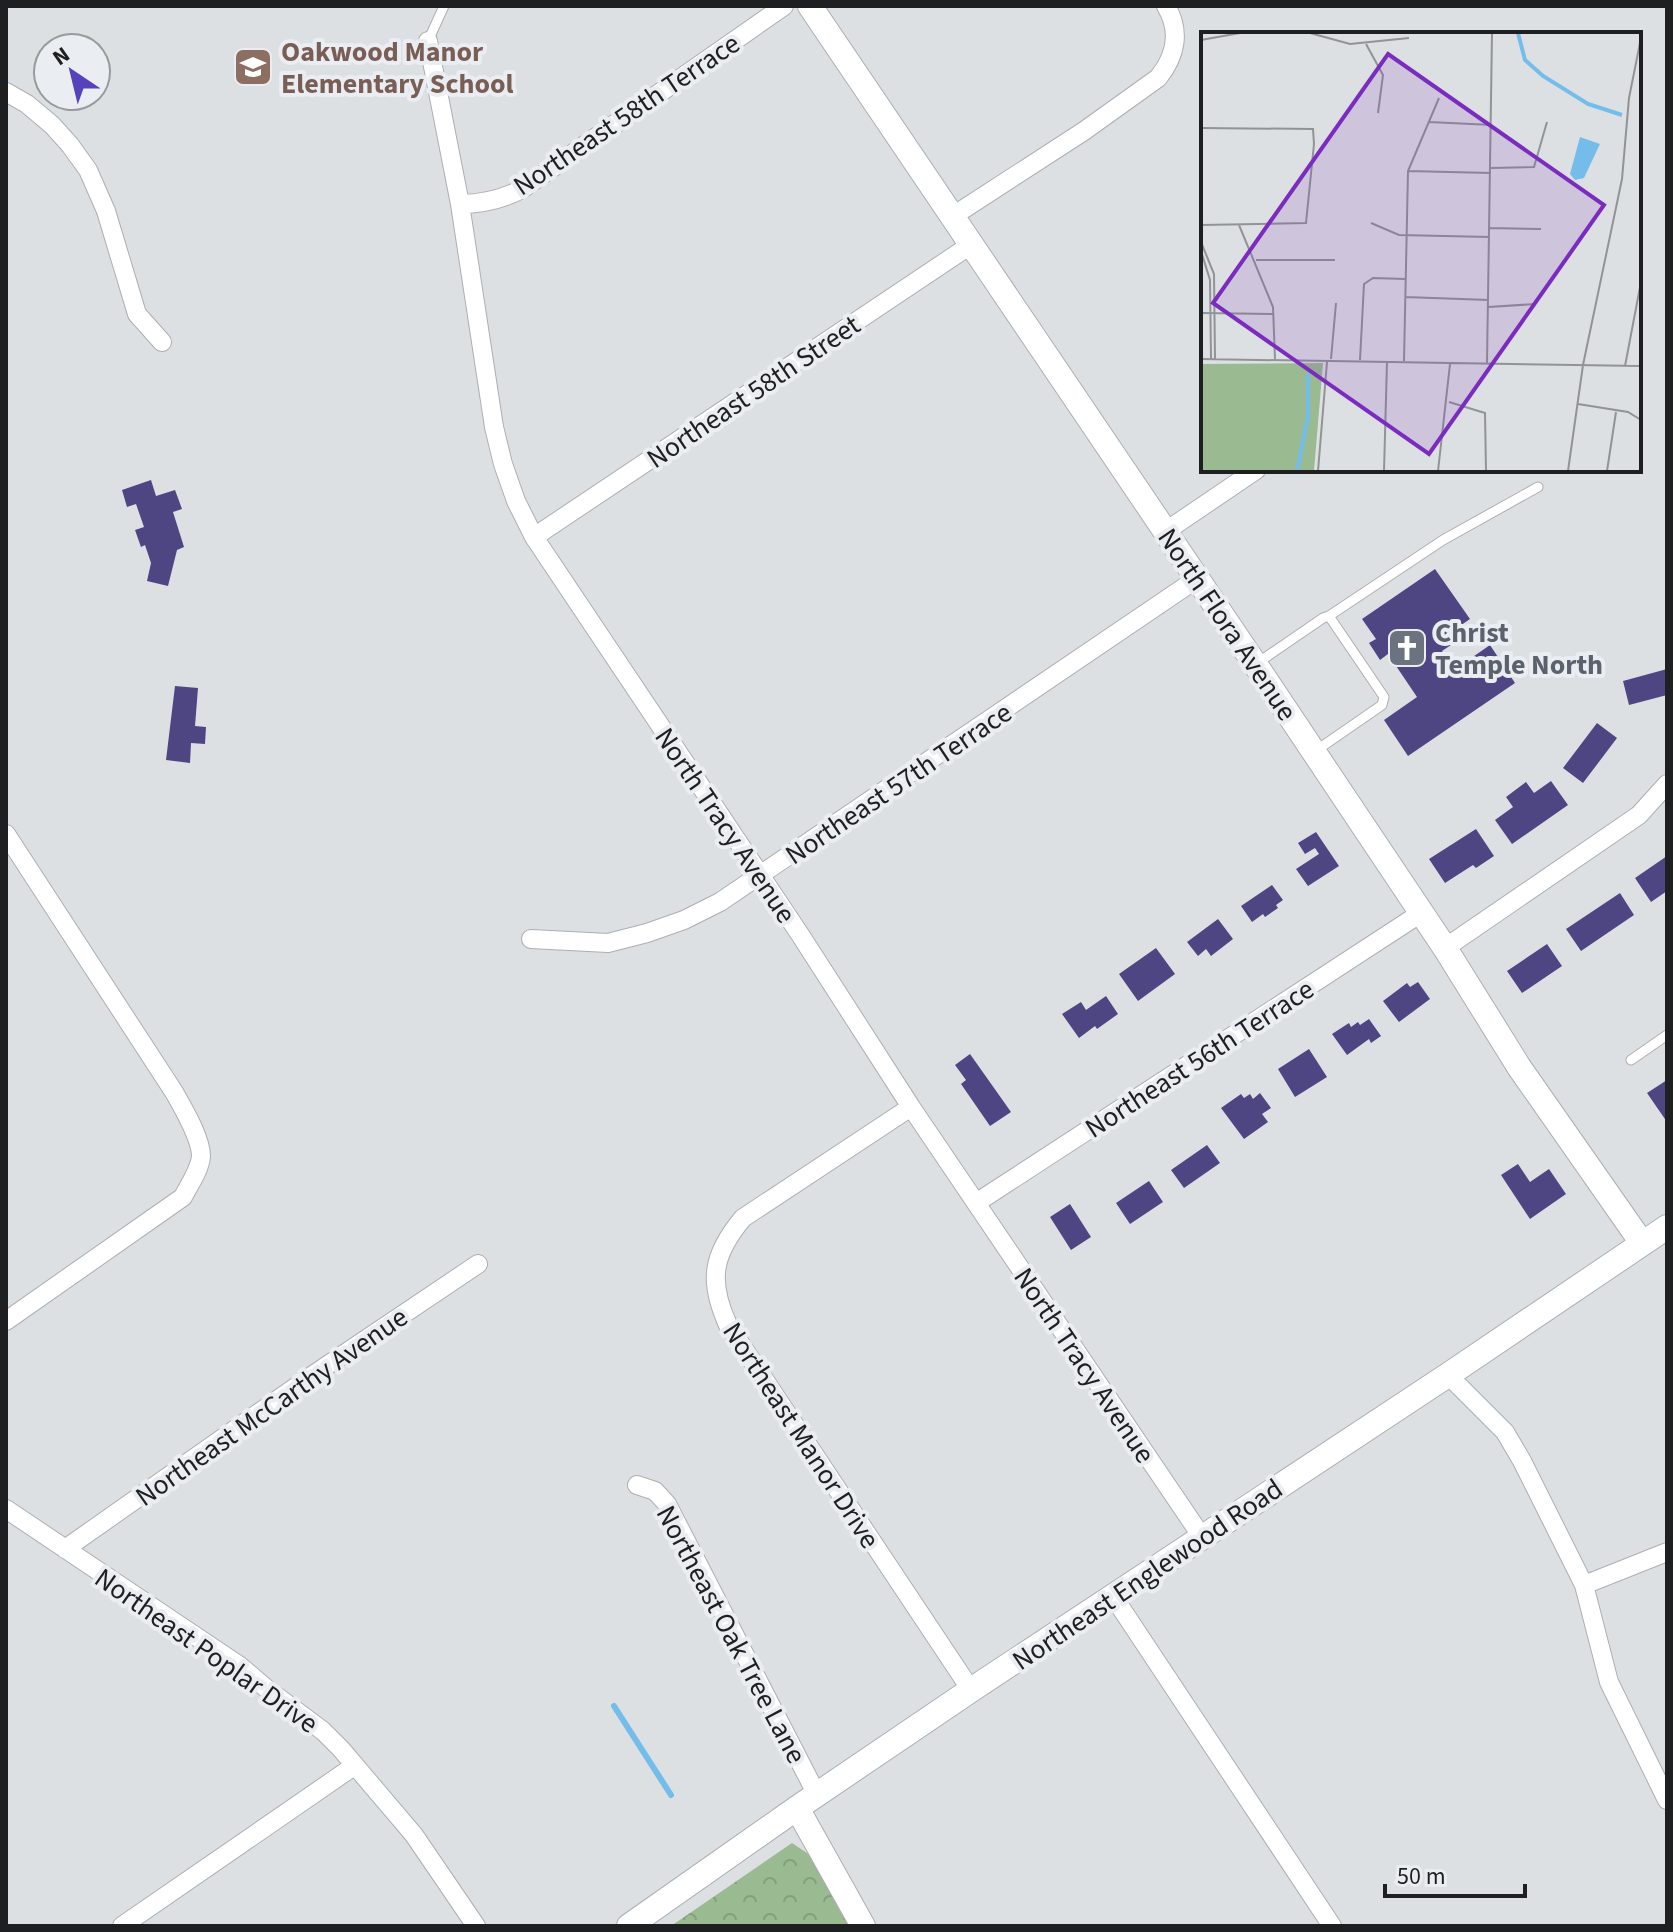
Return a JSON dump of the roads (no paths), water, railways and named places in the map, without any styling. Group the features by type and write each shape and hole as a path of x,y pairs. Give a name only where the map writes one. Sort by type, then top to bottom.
{"street":[{"name":"Northeast 58th Terrace","path":"460,204 498,199 522,189 784,6"},
{"name":"North Flora Avenue","path":"810,6 1198,578 1445,948 1519,1067 1642,1243"},
{"path":"953,216 1148,87 1166,68 1173,52 1175,30 1173,17 1166,6"},
{"name":"North Tracy Avenue","path":"428,41 460,204 494,427 516,501 534,537 911,1107 1202,1537"},
{"path":"6,92 27,104 52,125 88,170 106,211 137,314 162,342"},
{"name":"Northeast 58th Street","path":"534,537 972,244"},
{"path":"1166,531 1253,472"},
{"name":"Northeast 57th Terrace","path":"531,939 608,943 647,933 720,902 1198,578"},
{"path":"1445,948 1639,815 1667,784"},
{"path":"6,834 174,1092 193,1129 201,1156 195,1176 183,1197 6,1321"},
{"name":"Northeast 56th Terrace","path":"976,1203 1421,913"},
{"name":"Northeast Manor Drive","path":"911,1107 743,1218 728,1236 718,1257 715,1280 718,1304 728,1325 971,1690"},
{"name":"Northeast Englewood Road","path":"629,1926 971,1690 1667,1227"},
{"name":"Northeast McCarthy Avenue","path":"65,1549 307,1379 478,1264"},
{"path":"1448,1375 1505,1432 1522,1461 1584,1585 1609,1682 1667,1800"},
{"name":"Northeast Oak Tree Lane","path":"637,1485 655,1491 667,1504 807,1801"},
{"name":"Northeast Poplar Drive","path":"6,1509 240,1666 323,1731 386,1799 476,1926"},
{"path":"1584,1585 1667,1552"},
{"path":"1113,1596 1332,1926"},
{"path":"122,1926 354,1766"},
{"path":"807,1801 863,1926"}],"lane":[{"path":"428,41 444,6"},
{"path":"1255,664 1443,540 1538,487"},
{"path":"1314,752 1382,705 1384,697 1329,616"},
{"path":"1631,1060 1667,1035"}],"waterway":[{"path":"614,1706 671,1795"}],"place":[{"name":"Oakwood Manor Elementary School","path":"253,67"},
{"name":"Christ Temple North","path":"1407,648"}]}
